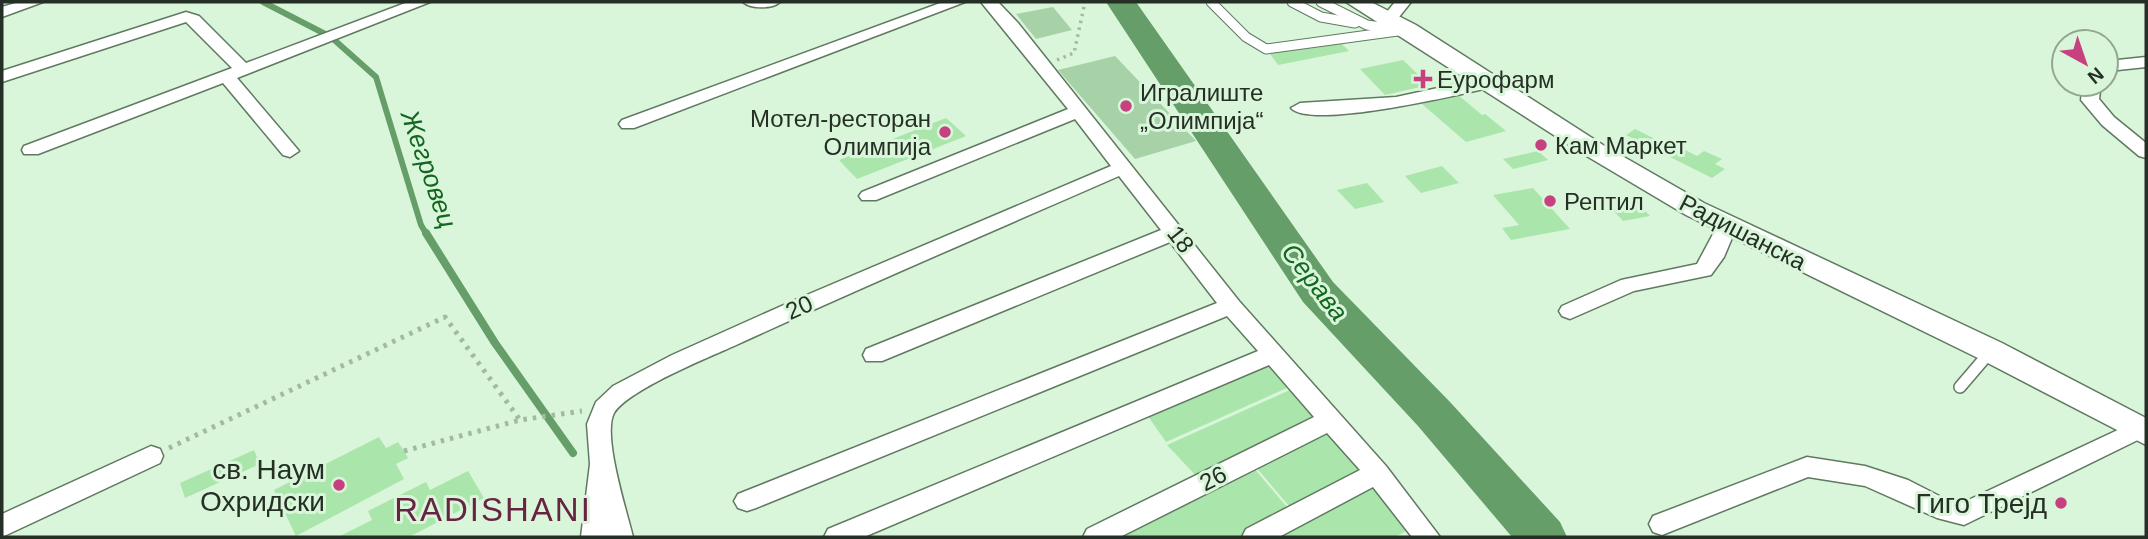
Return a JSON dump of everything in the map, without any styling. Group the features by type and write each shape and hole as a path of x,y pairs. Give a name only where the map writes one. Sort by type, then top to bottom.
{"street":[{"path":"2,12 35,2"},
{"path":"31,150 236,75 422,2"},
{"path":"751,2 772,2"},
{"path":"628,124 957,2"},
{"name":"18","path":"989,2 1047,63 1122,168 1176,232 1231,306 1377,473 1418,535"},
{"name":"Радишанска","path":"1356,2 1400,17 1489,82 1594,150 1727,226 1991,351 2143,431"},
{"path":"2,77 186,17 193,19 290,150"},
{"path":"2120,64 2146,62"},
{"path":"1300,108 1345,109 1389,105 1489,82"},
{"path":"2090,98 2097,110 2146,152"},
{"path":"869,196 1079,111"},
{"name":"20","path":"604,408 621,392 680,360 1122,168"},
{"path":"1570,311 1629,285 1704,270 1714,257 1727,226"},
{"path":"874,355 1176,232"},
{"path":"747,501 1231,306"},
{"path":"837,537 1273,354"},
{"path":"604,408 599,424 602,464 620,537"},
{"name":"26","path":"1096,537 1331,420"},
{"path":"1662,524 1807,467 1827,466 1900,487 1935,508 1964,514 2143,431"},
{"path":"2,526 151,456"},
{"path":"594,531 602,464"},
{"path":"1255,537 1377,473"}],"lane":[{"path":"1212,2 1247,37 1266,49 1400,17"},
{"path":"1292,2 1321,17 1367,25 1400,17"},
{"path":"1321,2 1367,25"},
{"path":"1960,387 1991,351"}],"path":[{"path":"1047,63 1073,54 1085,2"},
{"path":"151,456 445,317 520,420"},
{"path":"404,451 520,420 604,408"}],"green space":[{"path":"1053,7 1072,30 1036,39 1016,14"},
{"name":"Игралиште „Олимпија“","path":"1115,56 1196,141 1135,159 1058,70"}],"building":[{"path":"1339,41 1349,51 1278,65 1268,51"},
{"path":"1403,60 1429,85 1385,95 1360,69"},
{"path":"1457,94 1506,131 1466,142 1422,104"},
{"path":"946,118 966,136 857,179 839,160"},
{"path":"1635,129 1678,150 1681,148 1697,156 1704,151 1722,159 1715,164 1725,169 1712,178 1626,135"},
{"path":"1538,151 1548,160 1513,169 1503,159"},
{"path":"1442,166 1459,183 1421,193 1405,176"},
{"path":"1367,183 1384,202 1355,209 1337,190"},
{"path":"1533,188 1570,229 1511,240 1502,228 1519,225 1493,195"},
{"path":"1637,203 1650,216 1623,221 1610,207"},
{"path":"1267,364 1287,388 1166,442 1145,412"},
{"path":"1290,390 1317,421 1199,479 1167,445"},
{"path":"1330,429 1365,474 1294,512 1255,466"},
{"name":"св. Наум Охридски","path":"379,437 386,448 398,442 404,451 408,458 396,464 404,479 296,536 274,490"},
{"path":"254,450 260,464 185,498 180,483"},
{"path":"1253,467 1292,513 1245,537 1111,537"},
{"path":"468,471 484,498 409,537 338,537 372,520 368,511 426,482 430,490"},
{"path":"1374,481 1406,531 1395,537 1268,537"}],"waterway":[{"name":"Жегровец","path":"263,2 331,37 376,77 421,225 427,235"},
{"name":"Серава","path":"1121,2 1318,292 1434,414 1542,537"},
{"name":"Жегровец","path":"426,233 495,343 573,453"}],"place":[{"name":"Еурофарм","path":"1423,79"},
{"name":"Игралиште „Олимпија“","path":"1126,106"},
{"name":"Мотел-ресторан Олимпија","path":"945,132"},
{"name":"Кам Маркет","path":"1541,145"},
{"name":"Рептил","path":"1550,201"},
{"name":"св. Наум Охридски","path":"339,485"},
{"name":"Гиго Трејд","path":"2061,503"}],"district":[{"name":"RADISHANI","path":"493,509"}]}
